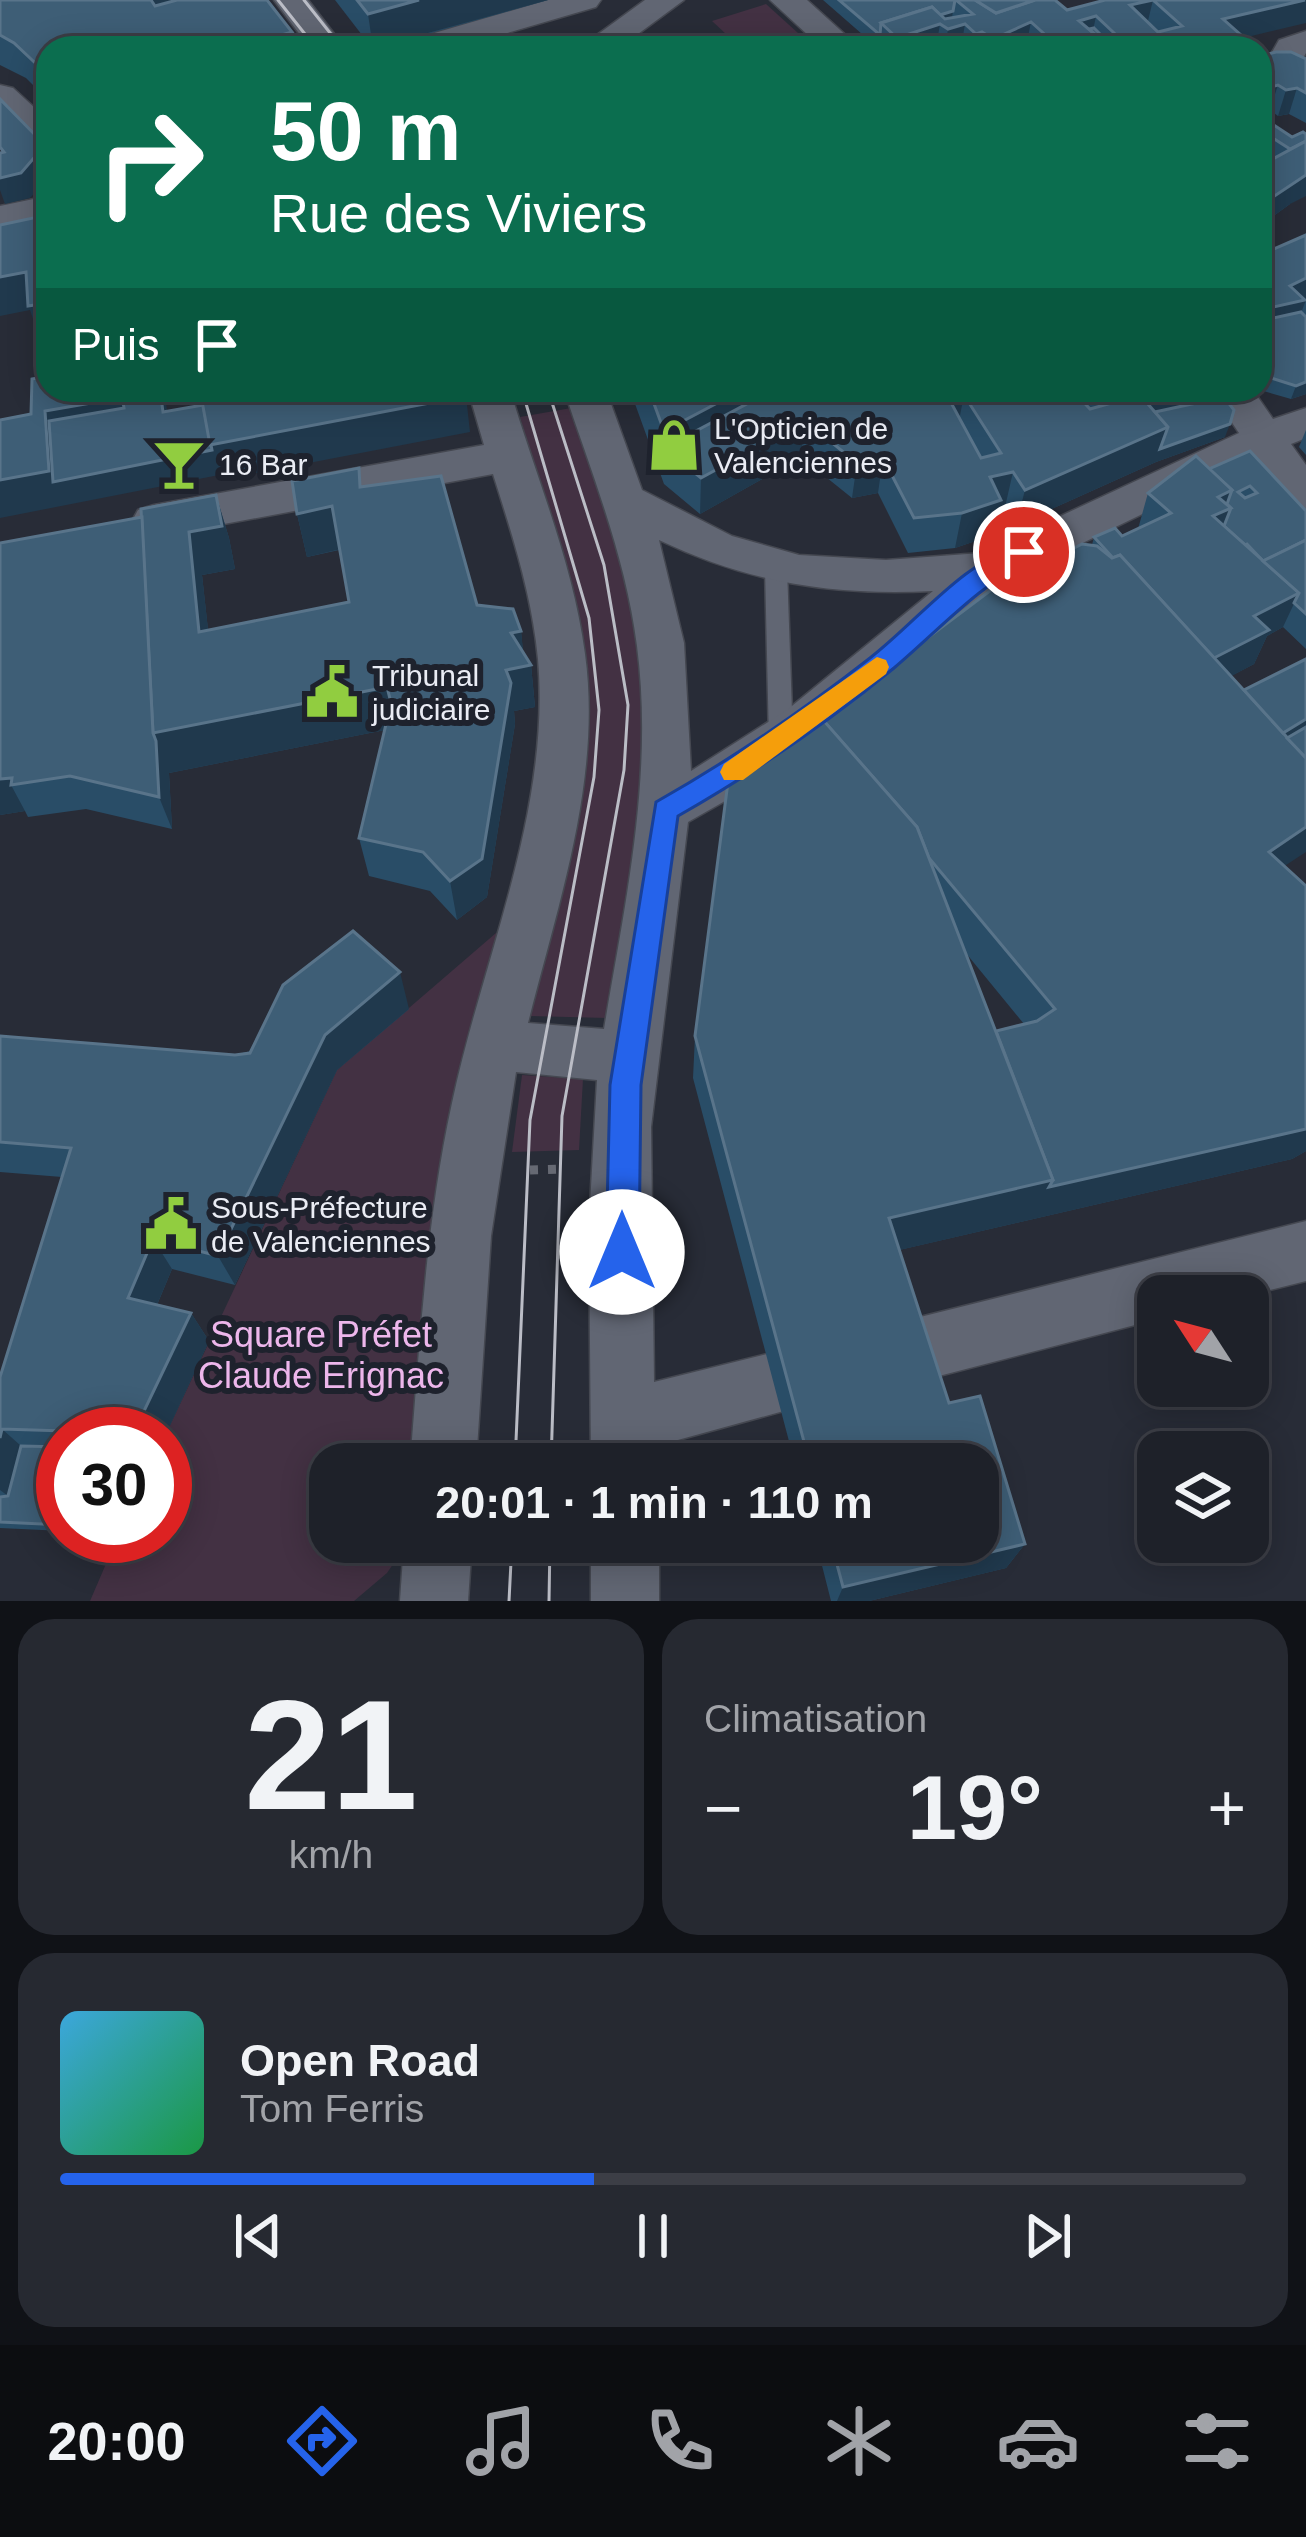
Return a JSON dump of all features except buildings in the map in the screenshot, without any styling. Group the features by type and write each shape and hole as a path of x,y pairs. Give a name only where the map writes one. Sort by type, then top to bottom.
{"street":[{"path":"291,0 319,36"},
{"path":"460,36 584,0"},
{"path":"614,36 667,0"},
{"path":"787,0 829,36"},
{"path":"0,96 36,128"},
{"path":"0,218 36,210"},
{"path":"445,1443 469,1172 550,830 561,760 564,697 553,607 526,502 492,402"},
{"path":"589,402 624,500 661,641 669,744 665,810 629,1057 622,1167 624,1443 775,1384"},
{"path":"1239,402 1306,498"},
{"path":"665,810 807,730 988,569 1306,422"},
{"path":"114,529 508,456"},
{"path":"624,500 697,544 776,568 887,578 988,569"},
{"path":"496,1045 629,1057"},
{"path":"908,1352 1306,1251"},
{"path":"434,1601 437,1563"},
{"path":"625,1563 625,1601"}],"lane":[{"path":"776,568 807,730"}],"path":[{"path":"469,1172 622,1167"}],"green space":[{"path":"766,4 798,33 728,36 712,21"},
{"path":"577,407 633,592 650,791 607,1018 530,1016 571,597 520,417"},
{"name":"Square Préfet Claude Erignac","path":"496,933 508,938 440,1164 425,1443 309,1443 309,1563 394,1563 354,1601 90,1601 106,1563 192,1563 192,1407 179,1407 337,1070"},
{"path":"522,1075 583,1079 579,1150 512,1152"}],"tram line":[{"path":"278,0 306,36"},
{"path":"304,0 332,36"},
{"path":"516,1443 530,1120 594,777 599,710 589,618 526,402"},
{"path":"552,402 604,565 628,705 624,770 562,1116 552,1443"},
{"path":"509,1601 511,1563"},
{"path":"549,1601 550,1563"}],"slow traffic":[{"path":"733,772 877,667"}],"place":[{"name":"L'Opticien de Valenciennes","path":"674,445"},
{"name":"16 Bar","path":"179,464"},
{"name":"Tribunal judiciaire","path":"332,692"},
{"name":"Sous-Préfecture de Valenciennes","path":"171,1224"}],"route":[{"path":"622,1252 626,1085 665,810 744,766 804,724 885,661 988,569 1024,552"}]}
